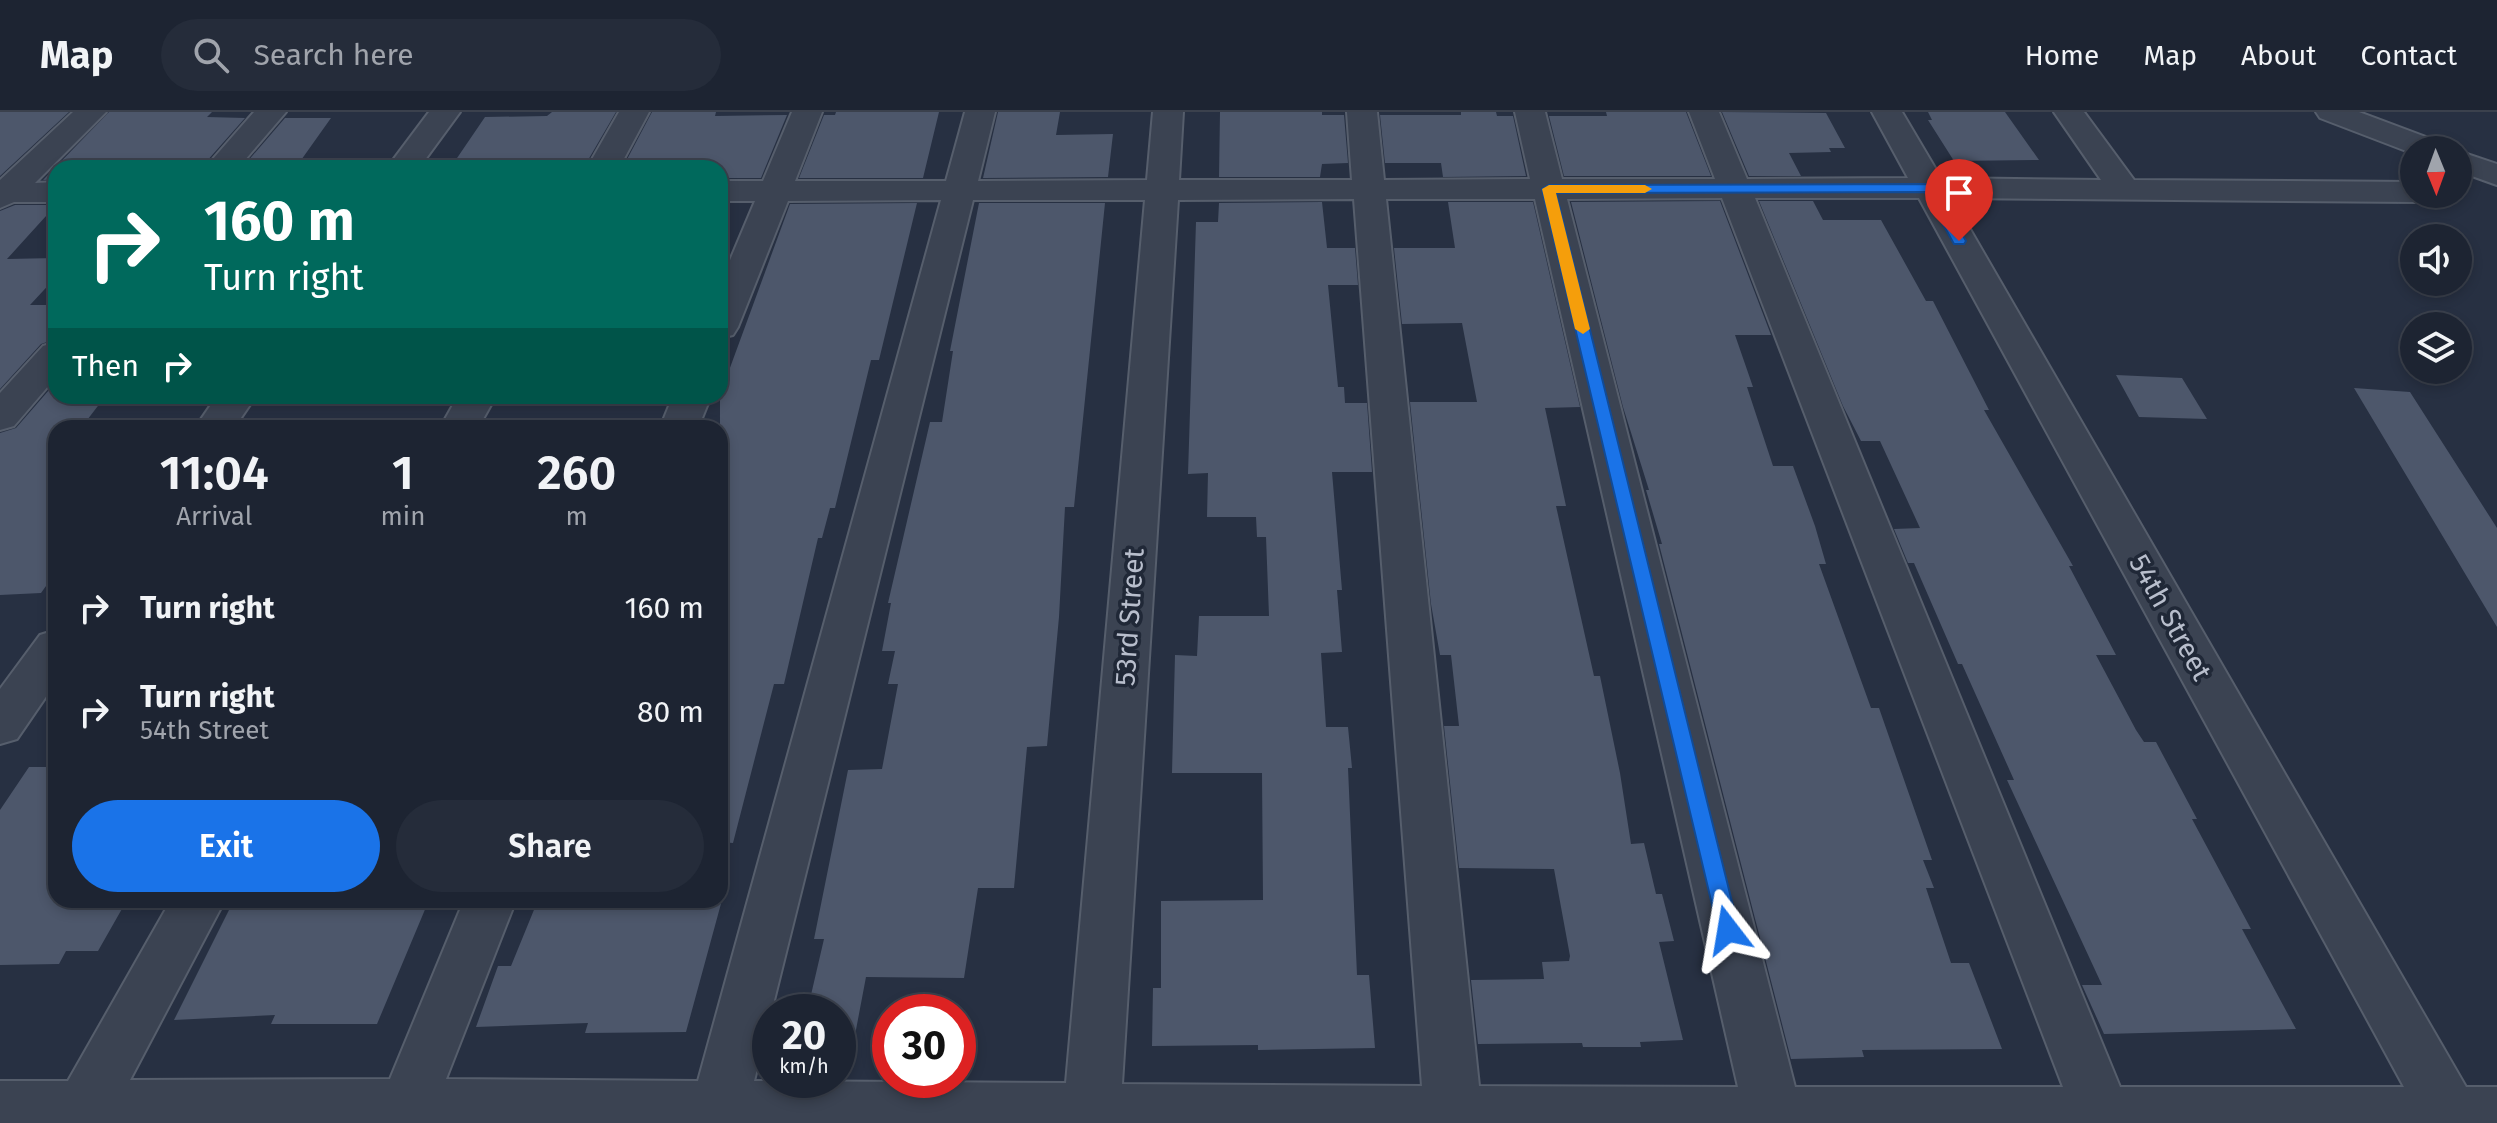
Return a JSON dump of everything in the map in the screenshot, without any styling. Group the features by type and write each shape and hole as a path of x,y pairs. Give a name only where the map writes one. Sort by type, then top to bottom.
{"street":[{"path":"2,194 91,112"},
{"path":"228,160 271,112"},
{"path":"409,160 445,112"},
{"path":"607,160 634,112"},
{"path":"728,307 807,112"},
{"path":"717,1117 980,112"},
{"name":"53rd Street","path":"1091,1118 1168,112"},
{"path":"1362,112 1454,1119"},
{"path":"1530,112 1774,1119"},
{"path":"1704,112 2104,1119"},
{"name":"54th Street","path":"1887,112 2468,1118"},
{"path":"2069,112 2125,190"},
{"path":"2331,112 2400,138"},
{"path":"2472,165 2497,175"},
{"path":"728,191 1930,188 2400,192"},
{"path":"2,194 48,192"},
{"path":"2472,192 2497,192"},
{"path":"0,417 48,363"},
{"path":"0,725 48,658"},
{"path":"80,1117 195,908"},
{"path":"404,1115 487,908"},
{"path":"0,1110 80,1117 2468,1118"}],"building":[{"path":"0,112 69,112 0,176"},
{"path":"109,112 212,112 207,117 245,118 208,160 62,160"},
{"path":"552,112 616,112 588,160 456,160 485,117 547,116"},
{"path":"652,112 716,112 715,116 787,115 761,178 728,178 728,160 627,160"},
{"path":"836,112 939,112 923,178 799,178 824,115 835,115"},
{"path":"998,112 1060,112 1056,135 1113,134 1108,177 983,178"},
{"path":"1220,112 1322,112 1322,115 1344,115 1348,163 1322,164 1320,177 1219,177"},
{"path":"1461,112 1496,112 1497,116 1513,116 1526,176 1443,177 1441,163 1385,163 1380,115 1461,115"},
{"path":"1606,112 1686,112 1711,176 1564,176 1549,116 1607,116"},
{"path":"1722,112 1826,113 1845,148 1829,148 1831,152 1789,153 1801,176 1749,176"},
{"path":"1928,112 2005,112 2039,160 1954,161 1928,120 1932,120"},
{"path":"285,118 331,118 301,160 249,160"},
{"path":"1720,201 1771,335 1735,335 1753,387 1747,387 1773,466 1793,466 1826,564 1819,564 1871,708 1879,708 1932,860 1923,860 1934,888 1926,888 1951,963 1969,963 2002,1049 1862,1050 1864,1057 1791,1059 1659,544 1662,544 1646,490 1649,490 1623,407 1571,202"},
{"path":"1759,201 1813,201 1823,220 1881,220 1926,301 1933,301 1989,410 1984,410 2073,566 2069,566 2116,655 2096,655 2144,742 2156,742 2197,819 2192,819 2251,929 2242,929 2296,1029 2104,1034 2082,985 2102,985 2007,780 2014,780 1962,664 1958,664 1914,563 1908,563 1894,529 1920,528 1880,441 1861,441 1843,406"},
{"path":"1322,202 1327,248 1355,248 1358,285 1328,285 1338,387 1344,387 1345,403 1367,403 1372,472 1332,472 1342,590 1337,590 1342,652 1321,653 1326,727 1348,727 1352,768 1348,768 1357,975 1369,975 1375,1048 1258,1050 1258,1045 1152,1046 1153,988 1161,988 1161,901 1263,900 1262,773 1172,773 1175,655 1197,656 1199,616 1269,616 1266,537 1257,537 1256,517 1207,517 1208,473 1188,474 1196,222 1218,222 1219,203"},
{"path":"1448,202 1533,202 1580,407 1545,408 1566,506 1556,506 1594,676 1600,676 1631,844 1644,843 1656,894 1662,894 1674,941 1659,942 1683,1040 1640,1042 1641,1047 1583,1047 1582,1043 1478,1044 1471,980 1544,979 1542,962 1569,961 1570,956 1554,869 1459,868 1444,726 1459,726 1451,655 1440,655 1431,604 1410,402 1477,402 1462,323 1402,324 1394,248 1455,248"},
{"path":"917,203 879,360 871,360 835,508 830,508 822,538 818,538 784,684 774,684 733,843 728,843 728,420 720,420 720,404 728,404 728,373 790,204"},
{"path":"979,203 1105,203 1074,507 1065,507 1047,746 1027,747 1014,888 978,888 964,978 866,977 856,1030 856,994 811,994 824,939 814,939 848,770 882,769 898,684 888,684 895,651 882,651 891,603 888,603 930,422 942,422 953,351 950,351"},
{"path":"15,205 48,205 48,214 7,259 48,258 48,286 30,305 48,305 48,342 41,344 0,389 0,211"},
{"path":"2116,375 2182,378 2207,419 2139,417"},
{"path":"2354,388 2410,392 2497,528 2497,627"},
{"path":"48,391 48,404 99,404 87,420 48,420 48,583 41,593 0,595 0,433 16,428"},
{"path":"29,767 48,767 48,908 122,908 98,951 66,951 59,964 0,965 0,810"},
{"path":"230,908 426,908 377,1024 271,1024 275,1015 174,1020"},
{"path":"535,908 720,908 686,1032 585,1033 588,1023 476,1027 498,966 511,966"}],"slow traffic":[{"path":"1583,329 1549,189 1645,189"}],"route":[{"path":"1728,930 1549,189 1930,188 1959,241"}]}
